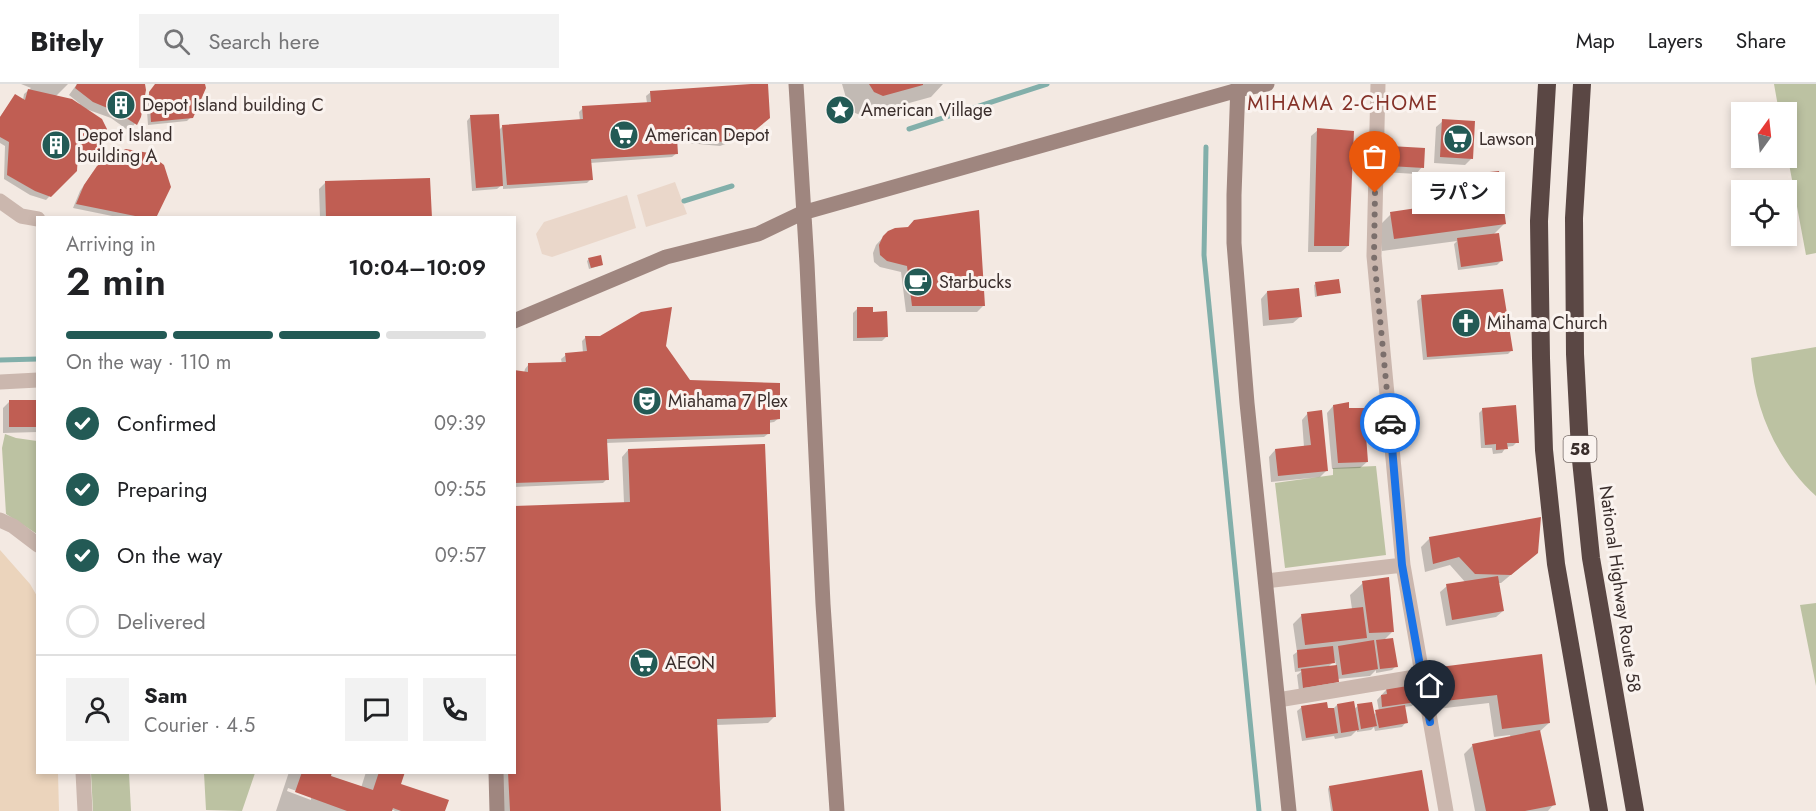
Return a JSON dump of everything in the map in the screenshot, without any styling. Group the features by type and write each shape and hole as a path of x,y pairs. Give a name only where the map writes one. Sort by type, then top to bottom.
{"highway":[{"name":"58","path":"1547,84 1539,222 1540,358 1544,450 1556,564 1599,811"},
{"name":"National Highway Route 58","path":"1582,84 1574,218 1575,354 1580,450 1591,558 1635,811"}],"street":[{"path":"796,84 824,622 837,811"},
{"path":"516,320 666,257 758,234 802,213 1238,87 1267,84"},
{"path":"1378,84 1374,256 1402,565 1446,811"},
{"path":"1238,87 1234,243 1247,403 1289,811"},
{"path":"0,201 21,216 36,219"},
{"path":"0,382 36,380"},
{"path":"0,520 13,526 36,543"},
{"path":"1266,581 1402,565"},
{"path":"1278,700 1421,676"},
{"path":"83,774 85,811"},
{"path":"496,774 497,811"}],"green space":[{"path":"1774,84 1816,84 1816,253 1806,255 1797,207 1797,180 1792,180 1790,168 1797,168 1797,102 1777,102"},
{"path":"1816,347 1816,496 1790,467 1770,433 1757,397 1751,358"},
{"path":"5,434 36,441 36,533 6,514 2,448"},
{"path":"1376,466 1386,555 1285,568 1275,483 1333,475 1333,468"},
{"path":"1816,603 1816,686 1800,605"},
{"path":"91,774 129,774 131,811 93,811"},
{"path":"204,774 255,774 242,811 206,810"}],"sand":[{"path":"0,550 30,584 36,594 36,774 58,774 59,811 0,811"}],"shaded area":[{"path":"675,182 687,214 646,227 637,195"},
{"path":"627,195 636,228 552,257 542,254 536,234 544,222"}],"building":[{"name":"Depot Island building C","path":"77,84 145,84 141,117 137,125 117,112 93,102 75,88"},
{"path":"155,84 205,84 206,88 193,118 151,122 149,92"},
{"name":"American Depot","path":"768,84 770,118 753,132 725,142 677,138 678,154 591,159 593,180 507,185 502,125 583,119 582,106 651,102 650,91"},
{"path":"869,84 923,85 883,96 874,92"},
{"name":"Depot Island building A","path":"28,89 72,99 102,119 107,129 102,148 94,152 78,153 77,171 51,197 7,175 9,142 0,137 0,117 15,94 25,100"},
{"path":"499,114 503,186 476,188 470,115"},
{"name":"Lawson","path":"1442,119 1475,121 1473,159 1440,157"},
{"path":"1317,128 1354,131 1349,246 1314,246"},
{"path":"1390,146 1425,148 1424,168 1389,166"},
{"path":"126,149 149,153 164,165 171,187 157,216 135,216 76,204 84,185 97,166"},
{"path":"1499,171 1506,224 1394,239 1390,212 1464,201 1461,175"},
{"path":"430,178 432,216 326,216 325,181"},
{"path":"979,210 985,306 912,306 907,266 887,261 880,255 879,245 883,236 895,228 908,227 914,220"},
{"path":"1499,233 1503,261 1461,267 1457,238"},
{"path":"601,255 603,265 591,268 588,258"},
{"path":"1339,279 1341,293 1317,296 1315,282"},
{"path":"1299,288 1302,317 1269,320 1267,291"},
{"name":"Mihama Church","path":"1503,289 1513,351 1427,357 1421,295"},
{"name":"Miahama 7 Plex","path":"672,307 666,346 690,380 780,383 780,419 770,420 770,434 607,439 609,480 516,483 516,370 528,372 528,363 566,362 565,353 587,351 585,336 600,336 641,312"},
{"path":"857,307 873,307 873,312 887,311 888,337 857,338"},
{"path":"9,400 36,400 36,427 9,427"},
{"path":"1349,402 1349,408 1364,408 1368,462 1338,463 1333,405"},
{"path":"1516,405 1519,443 1507,443 1508,449 1496,450 1496,444 1485,445 1482,408"},
{"path":"1322,410 1328,471 1278,476 1275,449 1311,445 1307,412"},
{"name":"AEON","path":"765,444 776,717 717,719 721,811 510,811 508,774 516,774 516,506 630,502 628,449"},
{"path":"1541,517 1538,553 1511,575 1475,574 1459,557 1433,564 1429,537"},
{"path":"1498,576 1504,611 1452,620 1446,584"},
{"path":"1389,577 1394,632 1369,633 1362,581"},
{"path":"1363,607 1367,638 1305,645 1301,614"},
{"path":"1393,638 1398,667 1380,669 1376,640"},
{"path":"1374,640 1378,669 1342,675 1338,646"},
{"path":"1333,646 1335,663 1298,668 1297,650"},
{"path":"1542,654 1550,723 1502,729 1497,695 1436,702 1432,668"},
{"path":"1337,665 1339,682 1303,688 1301,669"},
{"path":"1410,685 1410,691 1416,690 1417,702 1382,707 1381,695 1387,694 1386,688"},
{"path":"1354,701 1359,730 1341,733 1337,704"},
{"path":"1327,702 1328,708 1334,708 1338,733 1306,738 1301,706"},
{"path":"1372,702 1377,726 1361,729 1357,704"},
{"path":"1405,705 1408,723 1379,728 1375,710"},
{"path":"1540,730 1556,805 1525,811 1486,811 1472,744"},
{"path":"1422,770 1429,811 1333,811 1329,786"},
{"path":"301,774 332,774 331,776 373,790 378,774 404,774 401,784 449,800 445,811 401,811 393,808 392,811 347,811 295,792"}],"waterway":[{"path":"909,129 1047,84"},
{"path":"1206,147 1204,255 1259,811"},
{"path":"684,201 732,186"},
{"path":"0,360 36,359"}],"way so far":[{"path":"1375,193 1374,256 1390,423"}],"place":[{"name":"Depot Island building C","path":"121,105"},
{"name":"American Village","path":"840,110"},
{"name":"American Depot","path":"624,135"},
{"name":"Lawson","path":"1458,139"},
{"name":"Depot Island building A","path":"56,145"},
{"name":"ラパン","path":"1375,193"},
{"name":"Starbucks","path":"918,282"},
{"name":"Mihama Church","path":"1466,323"},
{"name":"Miahama 7 Plex","path":"647,401"},
{"name":"AEON","path":"644,663"}],"district":[{"name":"MIHAMA 2-CHOME","path":"1343,103"}],"route":[{"path":"1390,423 1402,565 1430,722"}]}
